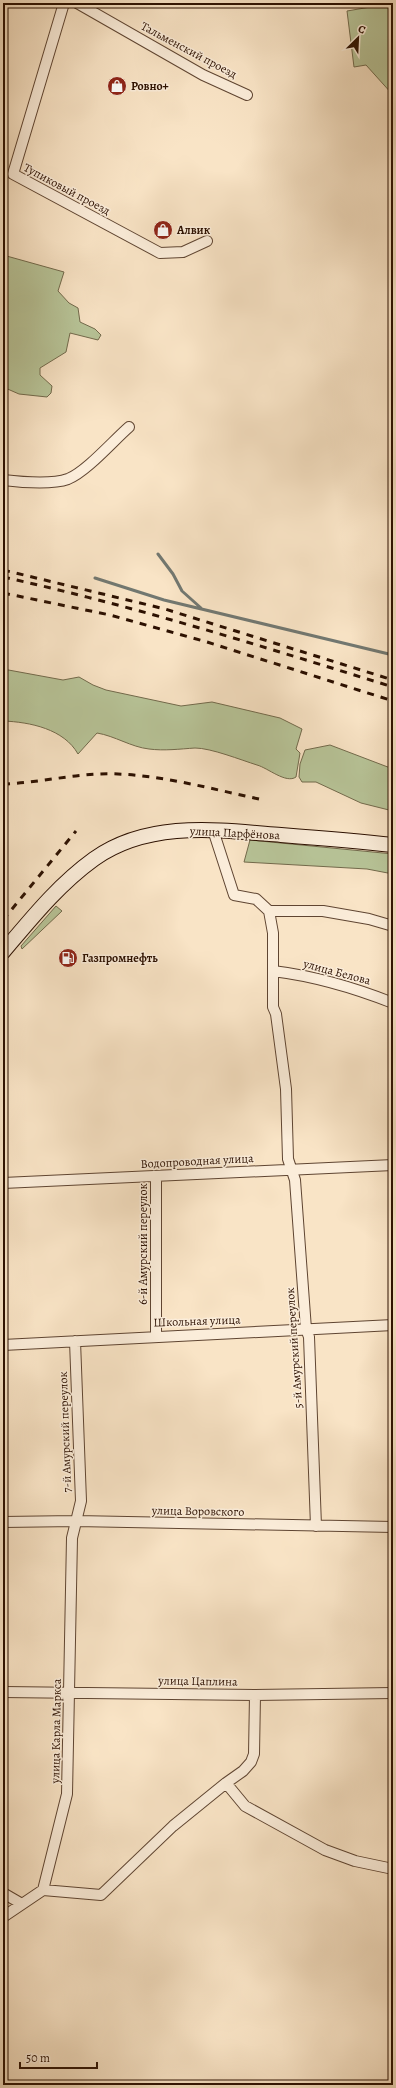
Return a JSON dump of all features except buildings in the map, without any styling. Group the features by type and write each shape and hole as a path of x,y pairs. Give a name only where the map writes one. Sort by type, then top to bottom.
{"main road":[{"name":"улица Парфёнова","path":"3,952 36,913 66,882 95,858 140,836 178,830 213,830 393,844"}],"street":[{"name":"Тупиковый проезд","path":"64,3 13,174 160,253 183,252 207,241"},
{"name":"Тальменский проезд","path":"77,3 203,75 247,95"},
{"path":"3,480 20,482 67,479 78,473 129,427"},
{"path":"213,830 234,895 256,899 269,911 323,911 369,919 393,926"},
{"name":"5-й Амурский переулок","path":"269,911 273,934 273,1007 276,1014 286,1090 288,1159 295,1180 306,1329 309,1337 316,1526"},
{"name":"улица Белова","path":"273,971 320,980 393,1003"},
{"name":"Водопроводная улица","path":"3,1183 393,1165"},
{"name":"6-й Амурский переулок","path":"156,1176 156,1336"},
{"name":"Школьная улица","path":"3,1345 393,1324"},
{"name":"7-й Амурский переулок","path":"75,1341 81,1501 76,1521"},
{"name":"улица Воровского","path":"3,1522 76,1521 393,1527"},
{"name":"улица Карла Маркса","path":"43,1890 67,1794 72,1538 76,1521"},
{"name":"улица Цаплина","path":"3,1692 255,1695 393,1693"},
{"path":"3,1917 43,1890 101,1895 173,1826 243,1771 251,1762 254,1754 255,1695"},
{"path":"226,1783 245,1806 325,1850 356,1861 393,1869"},
{"path":"3,1893 22,1904"}],"green space":[{"path":"382,3 393,3 393,95 366,65 354,67 347,11 382,5"},
{"path":"3,255 64,272 58,291 69,303 78,308 80,322 95,329 101,335 98,340 70,333 66,352 40,368 40,375 52,386 51,393 47,397 19,394 3,387"},
{"path":"3,669 63,680 79,677 106,690 181,706 212,702 280,718 302,729 296,749 300,753 296,777 292,779 282,777 257,765 209,750 195,748 166,750 142,748 110,736 97,733 78,754 72,745 64,738 45,728 24,723 3,721"},
{"path":"330,745 393,769 393,811 361,803 316,782 302,782 299,777 300,764 305,750"},
{"path":"250,840 393,854 393,874 367,869 244,862"},
{"path":"56,906 62,911 22,949 21,946"}],"waterway":[{"path":"158,554 173,574 182,591 201,608"},
{"path":"95,578 164,600 393,655"}],"railway":[{"path":"3,570 165,609 393,680"},
{"path":"3,577 52,588 150,614 248,642 393,687"},
{"path":"3,593 110,615 207,642 393,701"},
{"path":"3,784 103,774 136,775 171,780 259,799"},
{"path":"3,920 76,831"}],"place":[{"name":"Ровно+","path":"117,86"},
{"name":"Алвик","path":"163,230"},
{"name":"Газпромнефть","path":"68,958"}]}
